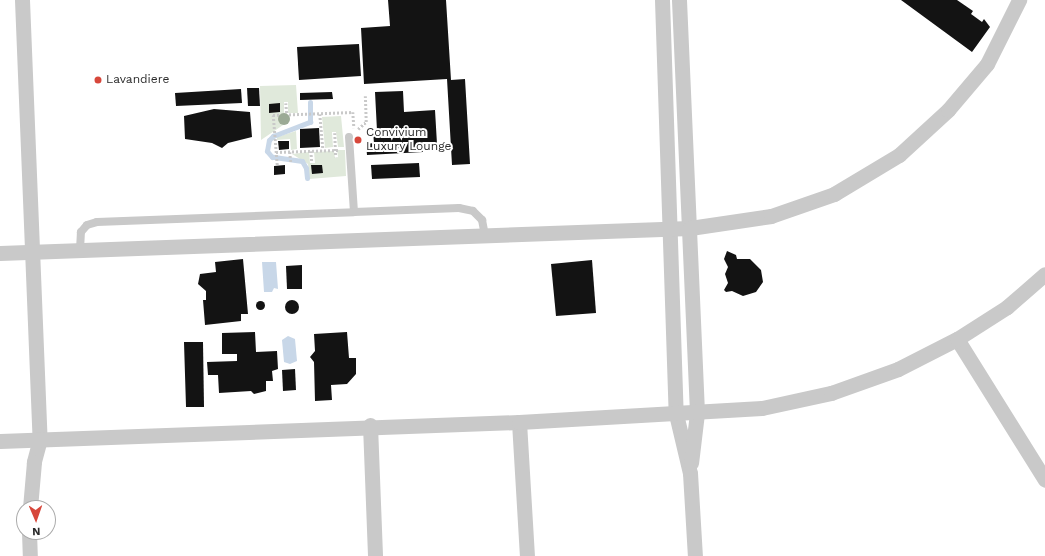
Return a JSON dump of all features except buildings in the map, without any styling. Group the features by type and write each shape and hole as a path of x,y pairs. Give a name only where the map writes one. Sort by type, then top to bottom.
{"street":[{"path":"22,0 30,252 37,325 40,439 34,462 31,500"},
{"path":"662,0 676,414 690,473"},
{"path":"679,0 697,413 690,473 694,556"},
{"path":"0,253 690,228 771,216 834,194 899,155 948,110 987,64 1019,0"},
{"path":"0,441 370,425 518,422 697,413 762,408 831,393 898,369 957,339 1007,307 1045,274"},
{"path":"957,339 1045,480"},
{"path":"518,422 527,556"},
{"path":"370,425 375,556"},
{"path":"29,540 30,556"}],"lane":[{"path":"352,134 350,149 354,212"},
{"path":"80,250 81,232 87,225 97,222 459,208 474,211 482,220 484,235"}],"path":[{"path":"352,134 366,122 365,96"},
{"path":"286,103 287,114"},
{"path":"277,163 273,115 353,112"},
{"path":"320,114 323,150"},
{"path":"335,133 336,157"},
{"path":"276,153 350,149"},
{"path":"311,151 312,163"},
{"path":"290,153 291,162"}],"shaded area":[{"path":"296,85 298,113 288,113 288,102 284,102 284,112 289,121 261,140 260,86"},
{"path":"341,116 344,147 338,147 336,132 332,132 333,147 325,148 322,117"},
{"path":"296,131 297,149 291,150 290,139 277,140 277,137"},
{"path":"337,150 345,150 346,176 309,179 308,164 292,154 309,152 310,163 315,163 314,152 334,151 335,158 338,157"}],"water":[{"path":"262,262 276,262 278,289 274,288 272,292 264,292"},
{"path":"288,336 295,339 297,361 290,364 284,362 282,340"}],"waterway":[{"path":"307,178 306,168 302,161 272,157 267,151 269,140 273,136 310,122 310,102"}],"place":[{"name":"Lavandiere","path":"98,80"},
{"name":"Convivium Luxury Lounge","path":"358,140"}]}
